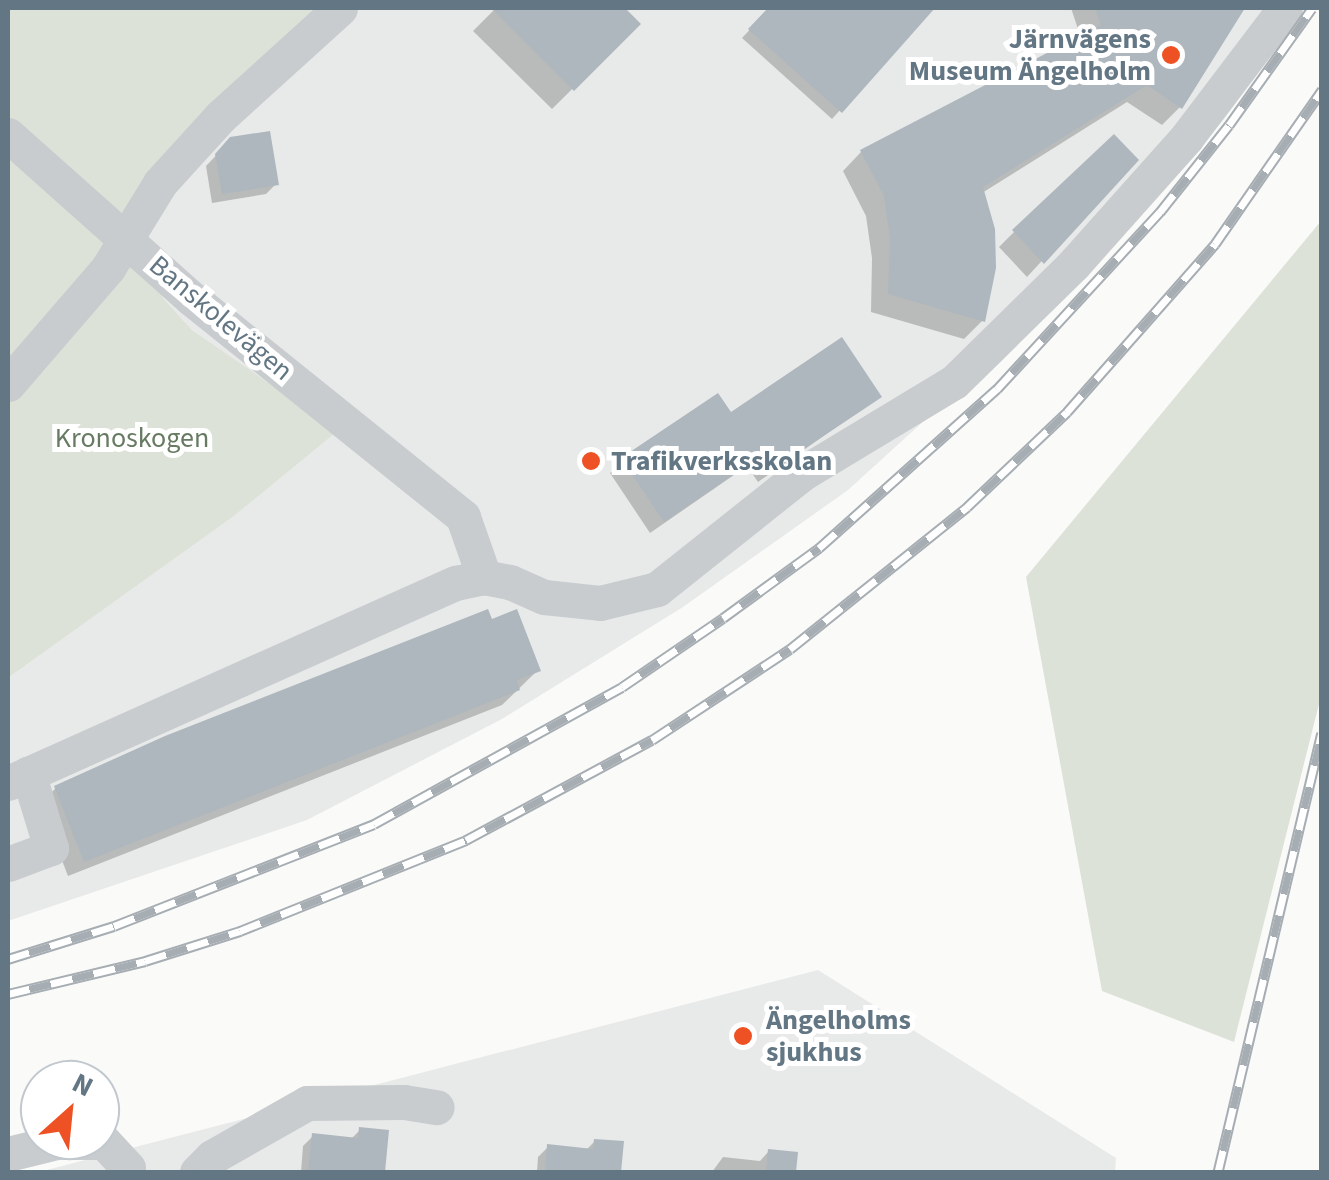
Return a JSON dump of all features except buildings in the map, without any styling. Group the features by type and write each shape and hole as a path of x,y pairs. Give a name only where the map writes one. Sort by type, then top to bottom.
{"street":[{"name":"Banskolevägen","path":"340,8 220,117 160,184 128,238 191,298 463,517 484,577"},
{"path":"8,864 51,848 18,778 456,583 484,577 510,582 544,597 600,603 657,589 802,473 954,382 1074,264 1124,208 1187,137 1286,8"},
{"path":"8,134 128,238 8,384"},
{"path":"197,1172 212,1157 306,1103 404,1102 438,1107"},
{"path":"8,1154 56,1142 104,1142 128,1168 127,1172"}],"shaded area":[{"name":"Trafikverksskolan","path":"317,8 1304,8 1225,118 1160,192 1023,331 848,490 683,607 502,719 307,820 8,921 8,678 234,516 337,432 192,330 164,299 150,273 142,195"},
{"name":"Ängelholms sjukhus","path":"818,970 1116,1158 1115,1172 39,1172 85,1160 120,1160 120,1151"}],"green space":[{"name":"Kronoskogen","path":"8,8 317,8 142,195 150,273 164,299 192,330 338,431 234,516 8,678"},
{"path":"1321,221 1321,696 1234,1042 1102,991 1026,577"}],"railway":[{"path":"8,959 114,926 374,824 622,687 819,548 997,389 1160,212 1229,125 1312,8"},
{"path":"8,994 145,961 240,931 466,840 652,740 790,649 967,507 1067,412 1215,244 1322,90"},
{"path":"1218,1172 1322,733"}],"place":[{"name":"Järnvägens Museum Ängelholm","path":"1171,55"},
{"name":"Trafikverksskolan","path":"591,461"},
{"name":"Ängelholms sjukhus","path":"743,1036"}]}
